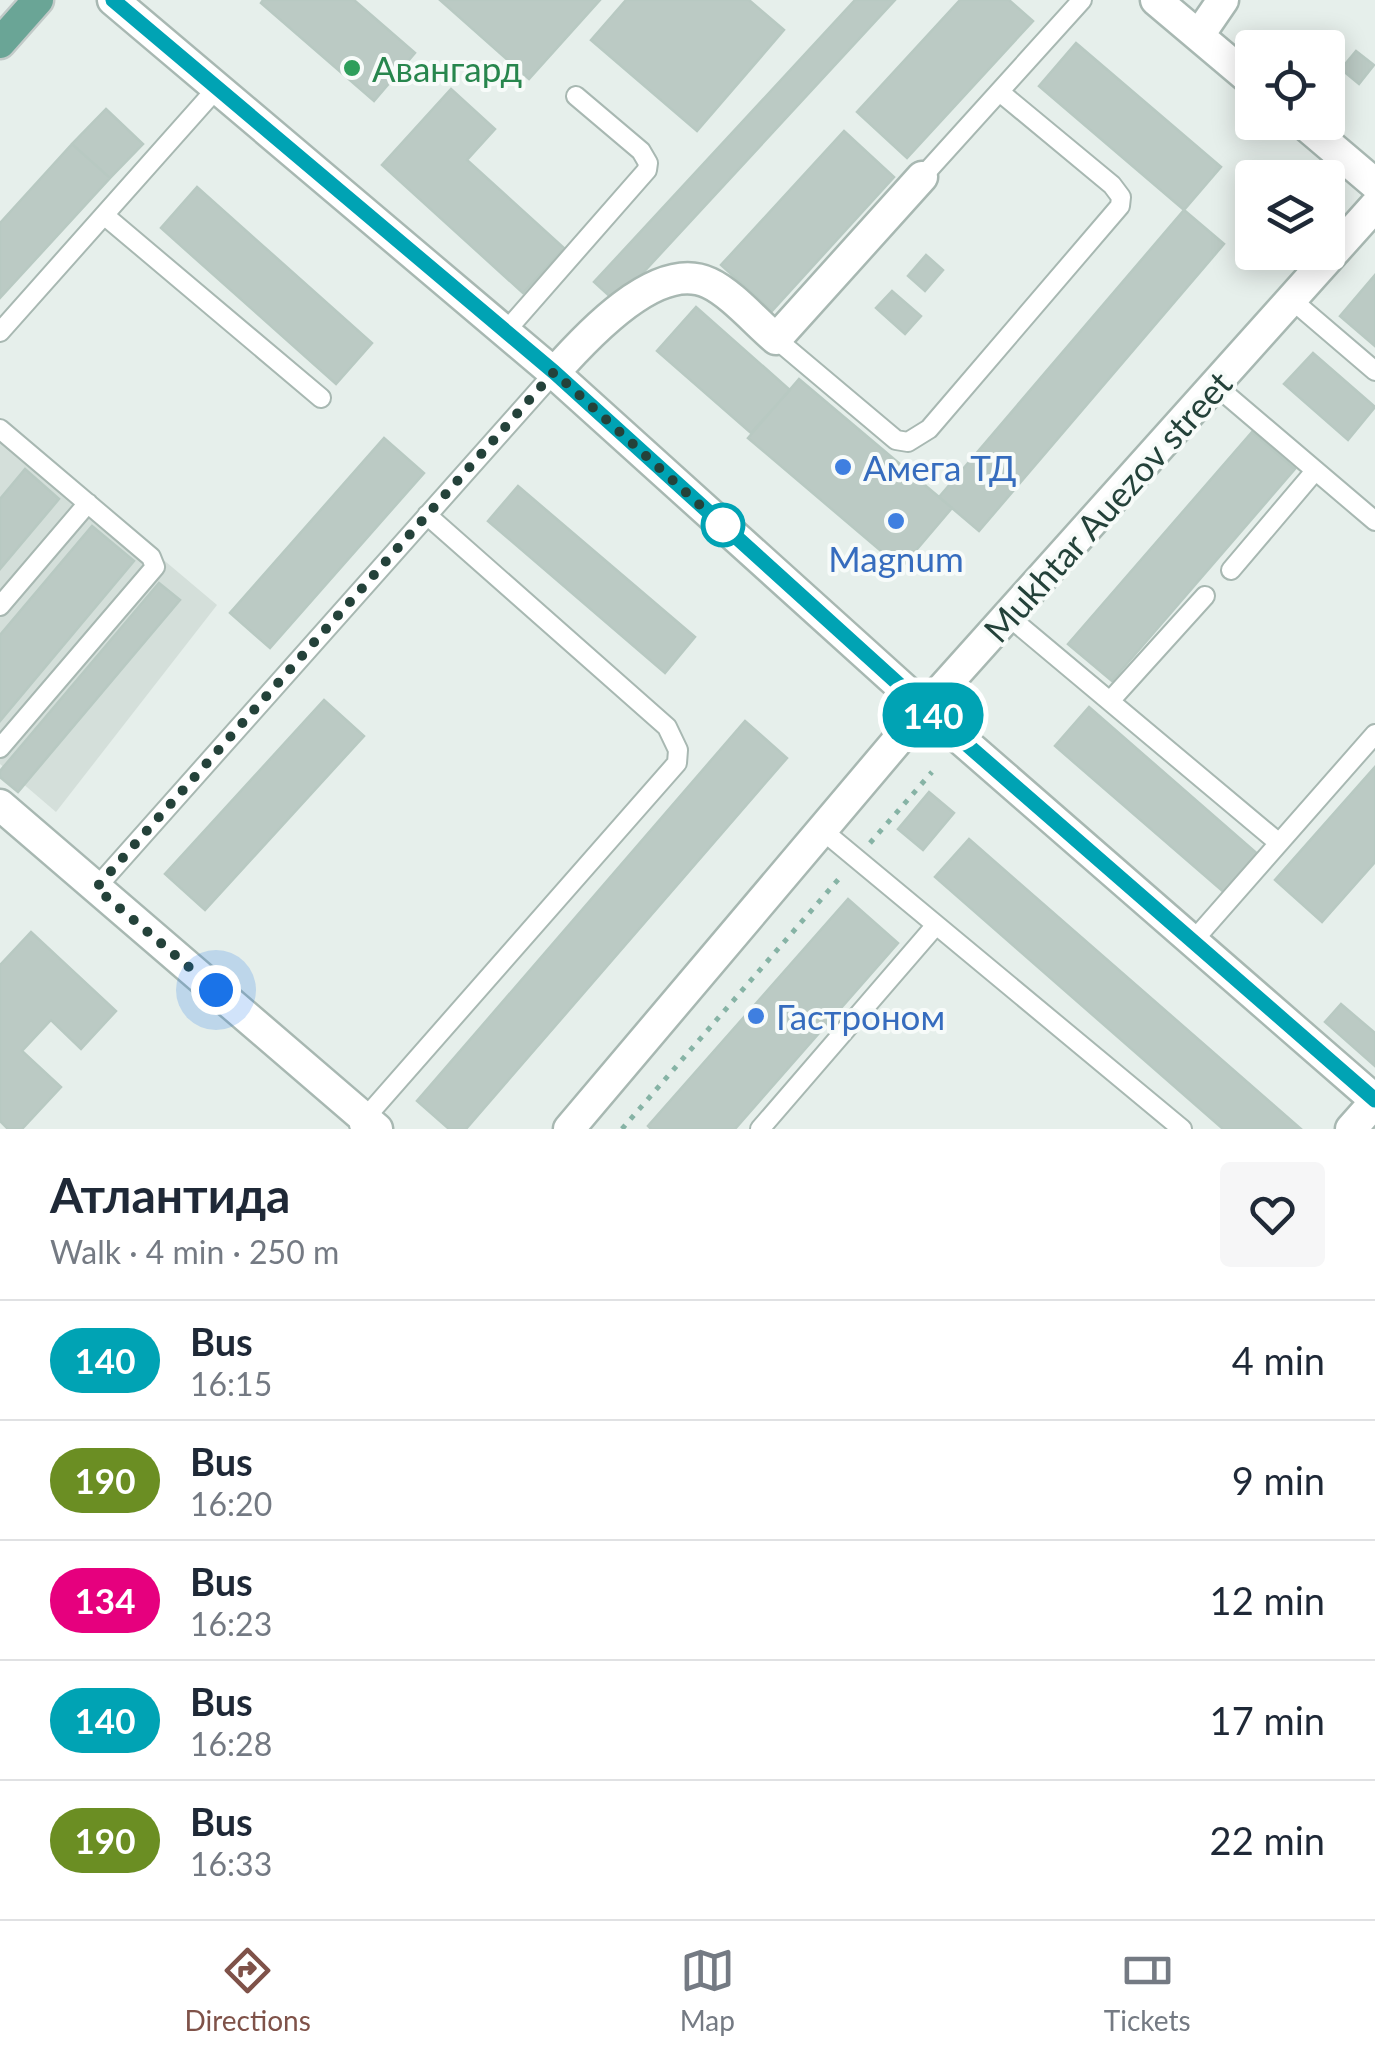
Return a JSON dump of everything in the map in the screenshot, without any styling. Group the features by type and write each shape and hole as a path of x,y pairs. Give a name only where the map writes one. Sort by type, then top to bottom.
{"main road":[{"path":"0,43 38,0"}],"street":[{"path":"113,0 554,372 925,708 1375,1101 1351,1129"},
{"path":"1156,0 1235,66"},
{"path":"1199,35 1223,0"},
{"path":"1323,140 1375,184"},
{"path":"554,372 597,324 616,310 659,286 679,280 697,279 712,284 776,339 922,177"},
{"name":"Mukhtar Auezov street","path":"577,1126 925,708 1375,206"},
{"path":"0,805 366,1125"}],"lane":[{"path":"922,177 1002,93 1082,0"},
{"path":"0,332 217,88"},
{"path":"776,339 896,440 908,442 928,428 1120,206 1120,197 1112,185 1002,93"},
{"path":"506,332 646,170 648,163 641,151 576,96"},
{"path":"104,216 321,398"},
{"path":"1292,300 1375,370"},
{"path":"96,888 554,372"},
{"path":"1215,385 1375,522"},
{"path":"0,429 151,557 155,567 0,748"},
{"path":"1231,570 1315,470"},
{"path":"0,606 88,503"},
{"path":"366,1125 677,762 678,750 667,726 427,516"},
{"path":"1110,702 1205,596"},
{"path":"1008,616 1280,842"},
{"path":"1193,941 1375,734"},
{"path":"822,830 1182,1129"},
{"path":"760,1129 936,925"}],"path":[{"path":"622,1129 932,772"}],"shaded area":[{"path":"0,422 217,605 56,812 0,764"}],"building":[{"path":"354,0 415,53 374,101 261,3"},
{"path":"440,0 600,0 529,79"},
{"path":"626,0 749,0 784,30 697,131 591,40"},
{"path":"855,0 895,0 616,302 594,282"},
{"path":"960,0 1009,0 1033,21 907,158 857,112"},
{"path":"1076,43 1221,167 1184,210 1039,86"},
{"path":"1356,51 1374,65 1359,84 1345,72 1345,64"},
{"path":"451,89 495,129 467,160 564,248 523,293 382,165"},
{"path":"106,109 143,144 110,178 72,144"},
{"path":"844,131 894,177 772,311 721,265"},
{"path":"72,144 110,178 0,298 0,223"},
{"path":"197,187 372,343 336,384 161,228"},
{"path":"1184,210 1224,244 979,531 939,497"},
{"path":"926,255 943,270 925,291 908,276"},
{"path":"1375,275 1375,346 1340,316"},
{"path":"892,291 921,316 905,334 876,308"},
{"path":"696,307 790,390 751,433 657,351"},
{"path":"1313,353 1375,407 1348,440 1284,384"},
{"name":"Амега ТД","path":"799,379 952,508 901,568 748,438"},
{"path":"1252,432 1295,469 1112,681 1068,644"},
{"path":"384,438 424,473 270,648 230,613"},
{"path":"25,469 59,499 0,569 0,499"},
{"path":"518,486 695,637 665,673 488,521"},
{"path":"92,526 134,561 0,721 0,635"},
{"path":"159,583 180,600 18,792 0,777 0,771"},
{"path":"324,700 364,736 205,910 165,874"},
{"path":"1089,707 1260,856 1226,894 1055,746"},
{"path":"745,721 787,758 466,1129 449,1129 417,1101"},
{"path":"1375,767 1375,862 1322,922 1275,880"},
{"path":"929,792 954,813 923,850 898,829"},
{"path":"969,839 1301,1129 1223,1129 935,877"},
{"path":"848,899 898,943 735,1129 651,1129 648,1126"},
{"path":"31,932 116,1011 81,1049 51,1020 22,1051 61,1087 22,1129 8,1129 0,1121 0,965"},
{"path":"1341,1004 1375,1033 1375,1066 1325,1022"}],"bus line":[{"name":"140","path":"113,0 554,372 925,708 1375,1100"}],"place":[{"name":"Авангард","path":"352,68"},
{"name":"Амега ТД","path":"843,467"},
{"name":"Magnum","path":"896,521"},
{"name":"Гастроном","path":"756,1016"}],"route":[{"path":"216,990 96,888 554,372 725,528 723,525"}]}
